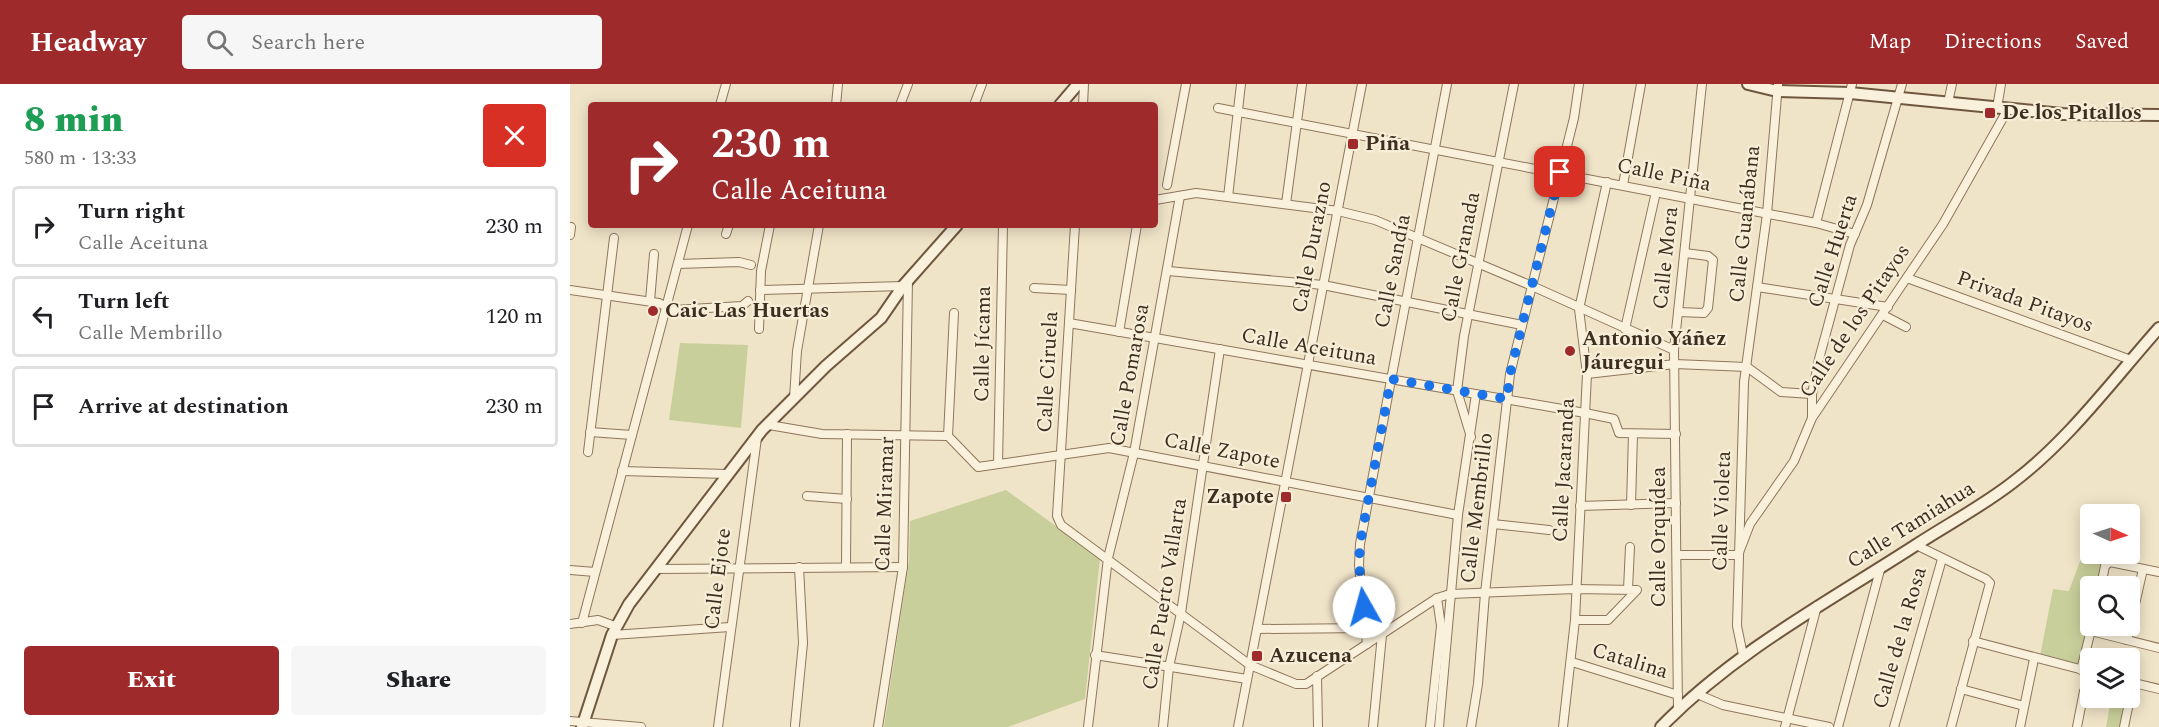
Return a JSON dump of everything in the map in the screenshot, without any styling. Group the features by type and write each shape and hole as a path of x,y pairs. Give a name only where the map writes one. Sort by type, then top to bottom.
{"street":[{"path":"721,102 726,84"},
{"path":"836,102 838,84"},
{"path":"901,102 908,84"},
{"path":"975,102 982,84"},
{"path":"1063,102 1078,84"},
{"path":"1083,102 1084,84"},
{"path":"1167,185 1186,84"},
{"path":"1228,197 1241,84"},
{"path":"1286,204 1302,84"},
{"name":"Calle Durazno","path":"1238,727 1362,84"},
{"name":"Calle Sandía","path":"1367,644 1359,565 1405,300 1447,84"},
{"name":"Calle Granada","path":"1471,437 1457,391 1468,314 1514,84"},
{"name":"Calle Membrillo","path":"1471,727 1479,684 1485,593 1510,374 1560,172 1579,84"},
{"path":"1623,185 1641,84"},
{"name":"Calle Mora","path":"1675,364 1674,350 1702,84"},
{"path":"1748,84 1777,87 1851,88 1899,98 2063,114 2159,116"},
{"name":"Calle Huerta","path":"1812,418 1812,394 1835,299 1855,234 1867,205 1902,84"},
{"path":"1948,103 1952,84"},
{"path":"2001,84 2002,108"},
{"name":"Calle Guanábana","path":"1747,367 1767,214 1777,87"},
{"path":"1816,223 1851,88"},
{"name":"Calle Piña","path":"1218,108 1435,147 1816,223 1855,234"},
{"name":"Calle de los Pitayos","path":"1738,555 1750,525 1794,461 1812,418 1943,224 2002,108"},
{"name":"Calle Jacaranda","path":"1563,727 1575,620 1587,374 1579,309 1607,182"},
{"path":"1625,329 1656,192"},
{"path":"1158,200 1196,193 1338,211 1376,220 1532,286 1674,350"},
{"name":"Calle Pomarosa","path":"1088,727 1108,558 1134,453 1180,196"},
{"path":"582,623 687,228"},
{"path":"726,234 728,228"},
{"path":"759,329 760,290 770,228"},
{"path":"794,398 797,351 818,228"},
{"path":"583,725 613,630 656,568 757,436 794,398 881,318 906,283 954,228"},
{"name":"Calle Jícama","path":"998,464 1003,228"},
{"name":"Calle Ciruela","path":"1076,228 1058,522 1108,558"},
{"path":"1119,332 1136,228"},
{"path":"588,452 614,238"},
{"path":"1678,312 1704,313 1708,308 1713,260 1708,256 1685,253"},
{"path":"650,301 654,254"},
{"path":"678,264 739,262 751,265"},
{"path":"1168,271 1323,285 1522,325"},
{"name":"Privada Pitayos","path":"1907,278 2131,360"},
{"path":"760,290 906,283"},
{"name":"Calle Miramar","path":"878,727 903,567 906,283"},
{"path":"1757,287 1835,299 1885,311 1906,327"},
{"path":"1034,288 1071,290"},
{"path":"570,290 650,301 674,310 742,306 748,301"},
{"path":"769,425 805,432 948,436 954,313"},
{"name":"Calle Aceituna","path":"1069,323 1585,413 1614,419 1618,432 1633,434"},
{"name":"Calle Tamiahua","path":"1661,727 1743,655 1817,606 1880,570 1916,545 1967,515 2031,468 2159,328"},
{"name":"Calle Puerto Vallarta","path":"1163,727 1169,667 1181,613 1220,349"},
{"path":"1587,374 1675,364 1747,367 1777,390 1812,394"},
{"name":"Calle Orquídea","path":"1675,364 1678,710"},
{"name":"Calle Violeta","path":"1743,655 1737,626 1744,382 1747,367"},
{"name":"Calle Granada","path":"1439,727 1458,515 1476,394"},
{"path":"590,432 632,435"},
{"path":"846,567 847,434"},
{"path":"1631,504 1633,434 1676,434"},
{"name":"Calle Ejote","path":"718,727 757,436"},
{"name":"Calle Zapote","path":"948,436 978,467 1109,448 1458,515"},
{"path":"622,471 727,474"},
{"path":"807,496 846,499"},
{"path":"1580,506 1676,503"},
{"path":"1493,524 1549,530"},
{"path":"1916,545 1990,583 1951,727"},
{"path":"1628,589 1630,547"},
{"path":"1677,555 1738,555"},
{"path":"1108,558 1250,665 1296,684 1306,684 1437,598 1450,594 1575,589 1637,590 1608,620 1575,620"},
{"name":"Calle de la Rosa","path":"1894,727 1942,559"},
{"path":"2104,576 2107,563 2113,562 2159,572"},
{"path":"795,725 803,644 799,567"},
{"path":"656,568 903,567"},
{"path":"2127,640 2143,569"},
{"path":"570,570 595,572"},
{"path":"1838,727 1880,570"},
{"path":"1430,727 1441,626 1437,598"},
{"path":"1785,727 1817,606"},
{"path":"570,624 598,620 613,630 730,627"},
{"path":"1257,629 1366,628"},
{"path":"1373,727 1382,634"},
{"path":"2115,636 2159,648"},
{"path":"1973,641 2080,670"},
{"path":"1095,655 1247,679"},
{"path":"2020,727 2034,658"},
{"name":"Catalina","path":"1572,662 1677,695"},
{"path":"1317,676 1318,727"},
{"path":"2140,684 2159,688"},
{"path":"1961,689 2024,706"},
{"path":"1697,694 1723,705 1829,727"},
{"path":"2077,727 2081,708"},
{"path":"2124,727 2128,708"},
{"path":"570,722 583,725 642,727"}],"green space":[{"path":"680,343 748,345 741,428 669,420"},
{"path":"1006,490 1100,558 1085,699 1008,727 884,727 909,561 910,521"},
{"path":"2080,561 2080,564 2109,564 2105,576 2080,576 2080,636 2089,636 2086,648 2080,648 2080,670 2040,656 2053,589 2069,591"},
{"path":"2110,708 2127,708 2124,727 2106,727"}],"place":[{"name":"De los Pitallos","path":"1990,113"},
{"name":"Piña","path":"1353,144"},
{"name":"Caic Las Huertas","path":"653,311"},
{"name":"Antonio Yáñez Jáuregui","path":"1570,351"},
{"name":"Zapote","path":"1286,497"},
{"name":"Azucena","path":"1257,656"}],"route":[{"path":"1364,607 1359,565 1360,544 1391,379 1507,399 1510,374 1560,172"}]}
